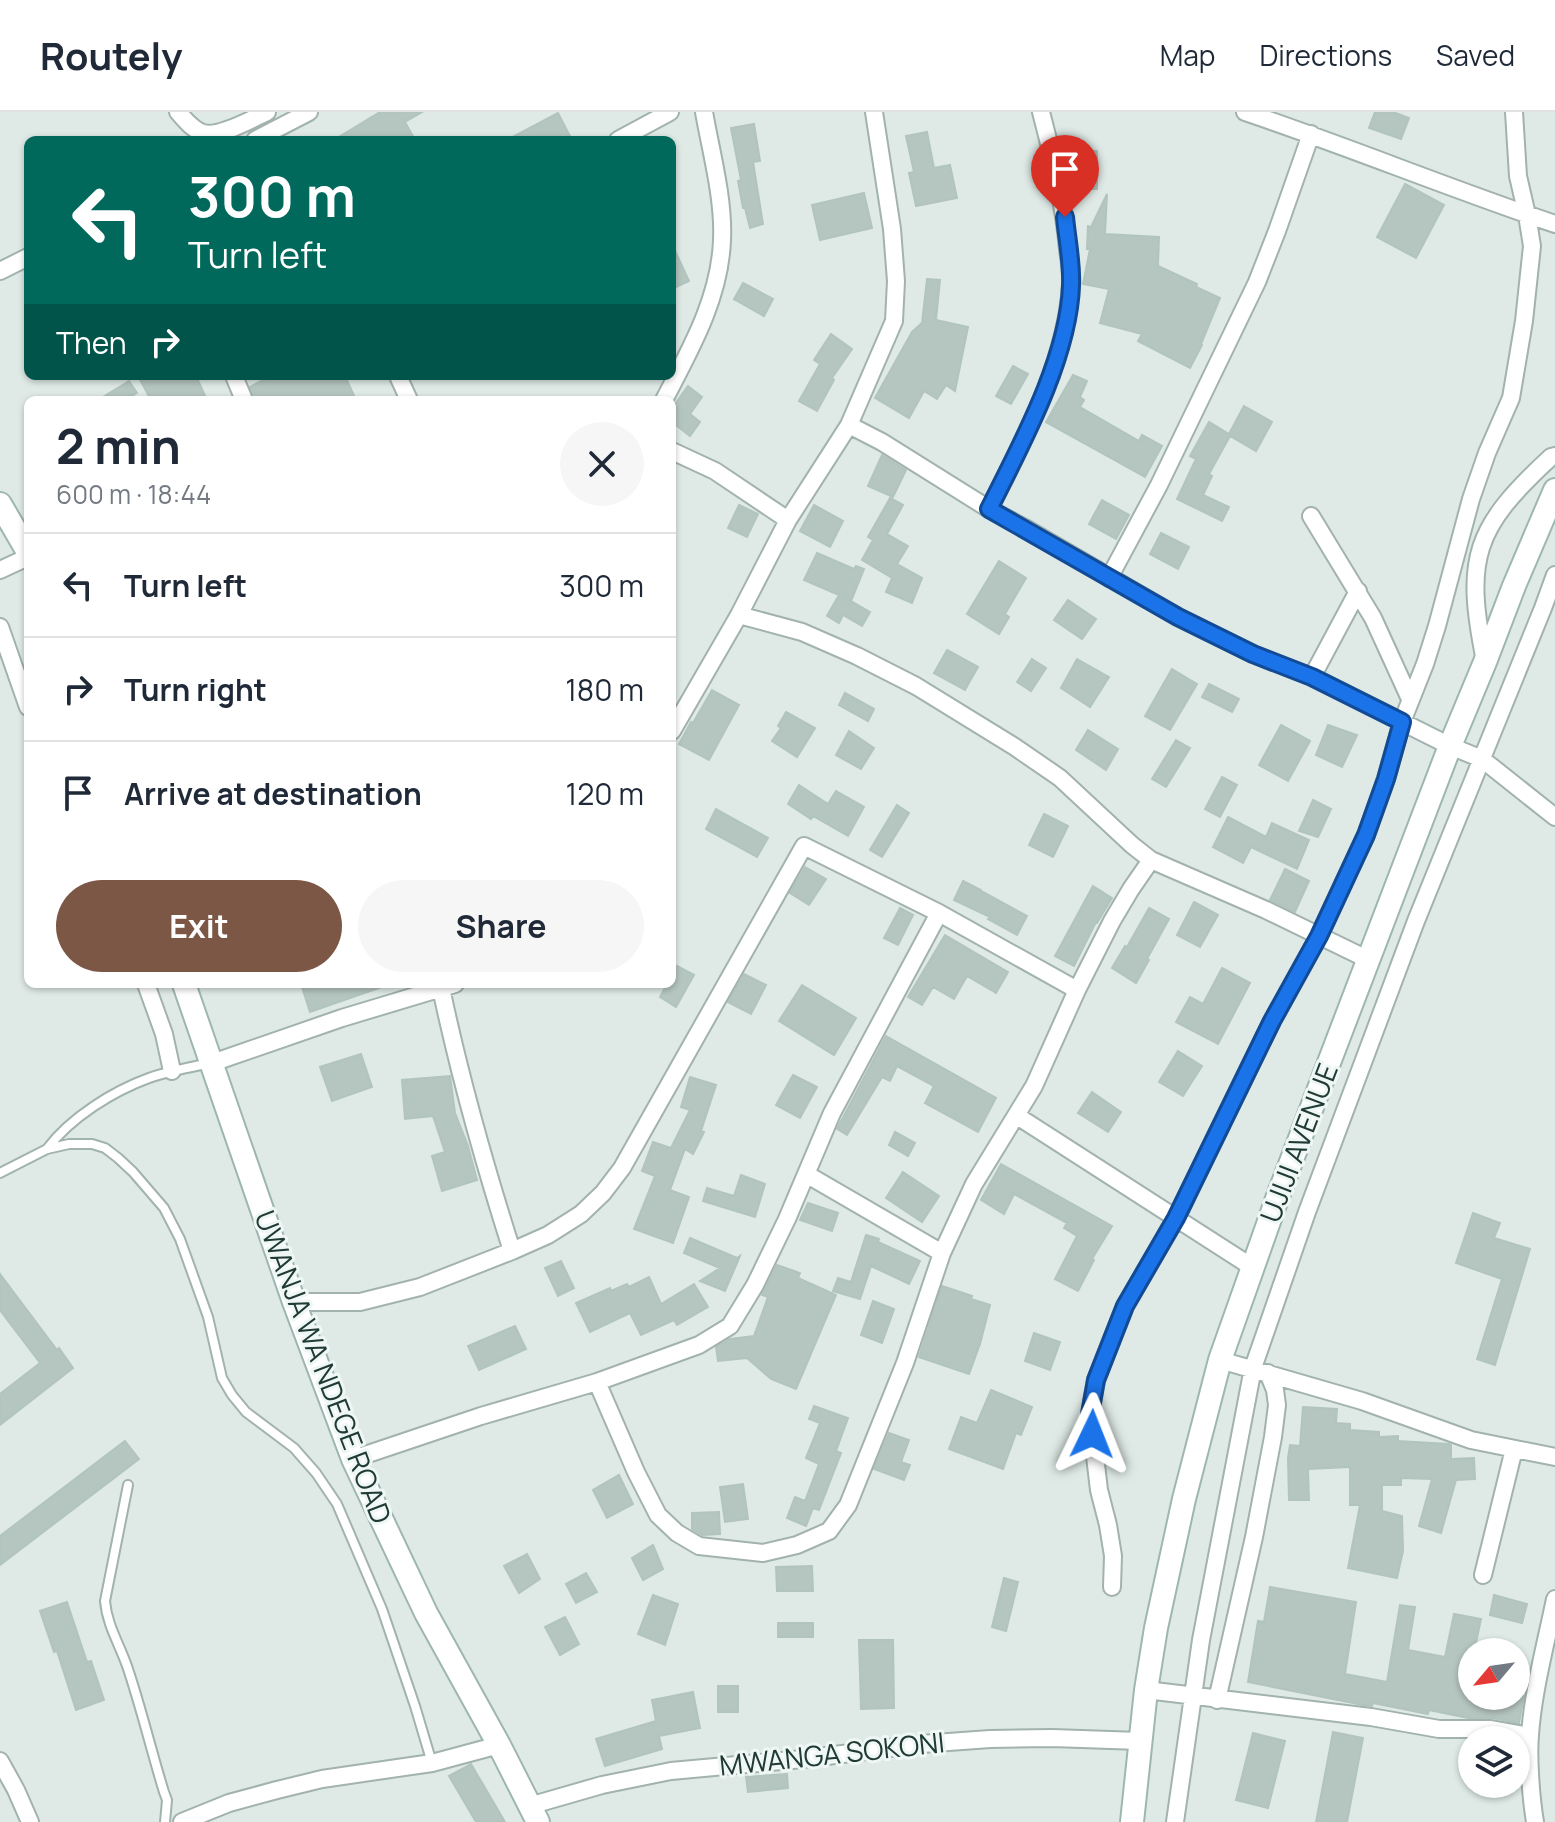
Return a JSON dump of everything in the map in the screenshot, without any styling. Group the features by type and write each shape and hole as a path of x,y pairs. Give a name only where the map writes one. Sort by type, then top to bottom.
{"street":[{"path":"178,112 200,132 208,134 234,127 267,112"},
{"path":"263,136 309,112"},
{"path":"625,136 670,112"},
{"path":"676,376 702,323 717,283 722,239 718,189 704,112"},
{"path":"676,724 739,615 788,520 849,425 894,321 896,281 892,229 874,112"},
{"path":"989,509 1023,442 1049,380 1065,330 1071,286 1065,217 1041,112"},
{"path":"1245,112 1555,224"},
{"path":"1112,1587 1113,1556 1099,1490 1090,1414 1096,1380 1125,1306 1176,1218 1272,1021 1319,936 1366,835 1437,626 1471,499 1511,398 1532,246 1518,176 1514,112"},
{"path":"1109,578 1159,485 1244,309 1277,231 1311,134"},
{"path":"0,271 24,259"},
{"path":"849,425 1178,617 1482,759 1555,817"},
{"path":"676,453 715,471 788,520"},
{"path":"1485,662 1475,600 1475,572 1482,541 1493,519 1510,497 1555,456"},
{"name":"UJIJI AVENUE","path":"1132,1822 1156,1628 1184,1499 1220,1360 1252,1267 1450,746 1555,490"},
{"path":"0,504 24,547"},
{"path":"1311,516 1373,618 1410,699"},
{"path":"0,570 24,556"},
{"path":"1175,1822 1192,1695 1260,1370 1307,1212 1416,921 1555,575"},
{"path":"1312,677 1358,591"},
{"path":"739,615 802,632 916,686 1060,778 1151,860 1266,910 1369,960"},
{"path":"0,627 24,696"},
{"path":"294,1302 360,1302 420,1287 548,1235 581,1214 603,1193 622,1168 804,846 939,913 1077,990"},
{"path":"597,1382 658,1515 677,1533 699,1546 763,1553 797,1545 829,1531 848,1505 905,1363 942,1253 974,1184 1017,1116 1112,921 1151,860"},
{"path":"353,1459 481,1416 597,1382 699,1345 730,1326 755,1285 787,1219 832,1113 939,913"},
{"path":"147,988 164,1034 172,1071"},
{"name":"UWANJA WA NDEGE ROAD","path":"185,988 294,1302 353,1459 426,1613 499,1745 533,1814"},
{"path":"212,1063 302,1031 442,988"},
{"path":"448,988 459,1072 512,1251"},
{"path":"1017,1116 1252,1267"},
{"path":"806,1174 942,1253"},
{"path":"1220,1360 1362,1401 1471,1440 1555,1457"},
{"path":"1217,1700 1273,1437 1277,1405 1275,1390 1260,1370"},
{"path":"1483,1575 1514,1449"},
{"path":"1535,1822 1530,1736 1555,1599"},
{"path":"1146,1690 1458,1729"},
{"name":"MWANGA SOKONI","path":"533,1814 602,1785 671,1771 990,1739 1140,1741"},
{"path":"182,1822 229,1803 277,1790 337,1777 432,1763 499,1745"},
{"path":"0,1761 30,1822"}],"lane":[{"path":"47,1149 74,1121 123,1089 172,1071 212,1063"},
{"path":"0,1173 47,1149 69,1144 92,1144 105,1148 133,1172 164,1208 180,1239 208,1317 222,1378 246,1412 294,1448 337,1504 382,1609 432,1763"},
{"path":"128,1485 107,1589 106,1612 126,1663 167,1800 165,1822"}],"building":[{"path":"380,112 422,112 405,122 413,136 341,136"},
{"path":"1375,112 1393,112 1409,118 1401,139 1369,128"},
{"path":"558,113 570,136 515,136"},
{"path":"754,124 760,161 753,162 763,224 750,228 743,208 731,128"},
{"path":"927,132 934,168 950,165 957,198 916,206 909,173 914,172 906,136"},
{"path":"1074,151 1097,151 1097,189 1075,189"},
{"path":"1405,184 1444,205 1416,258 1377,237"},
{"path":"864,193 872,228 820,240 812,205"},
{"path":"1107,194 1105,234 1159,237 1158,266 1220,298 1190,368 1138,341 1142,334 1100,323 1109,289 1083,284 1090,249 1087,249 1088,226 1091,227"},
{"path":"676,253 689,281 676,287"},
{"path":"927,279 940,280 936,320 968,327 955,391 946,385 937,399 924,391 909,418 875,398 912,332 922,323"},
{"path":"743,283 773,299 764,316 734,299"},
{"path":"831,334 852,349 832,378 834,380 817,411 799,401 820,364 814,360"},
{"path":"1013,366 1028,374 1011,404 996,396"},
{"path":"1073,375 1087,381 1080,397 1084,400 1080,407 1139,441 1142,435 1162,446 1145,477 1046,422"},
{"path":"140,380 198,380 205,396 149,396"},
{"path":"263,380 347,380 354,396 253,396 250,387"},
{"path":"129,381 137,393 131,396 105,396"},
{"path":"688,386 702,397 690,414 700,422 690,436 676,425 676,402"},
{"path":"1244,406 1272,422 1256,451 1230,436 1209,474 1212,476 1203,495 1229,507 1222,521 1177,499 1196,459 1190,456 1209,422 1229,434"},
{"path":"882,455 906,470 893,497 868,486"},
{"path":"890,498 903,505 887,534 908,546 897,564 922,578 912,603 886,592 892,578 862,560 873,540 868,537"},
{"path":"1102,500 1129,515 1116,539 1089,524"},
{"path":"739,505 758,514 747,537 728,528"},
{"path":"814,505 843,521 830,547 800,531"},
{"path":"1161,533 1189,547 1178,569 1150,554"},
{"path":"817,553 854,569 856,566 864,569 851,601 870,612 862,626 843,615 839,623 827,616 839,595 804,580"},
{"path":"999,561 1026,578 1005,614 1009,617 999,634 967,614"},
{"path":"1068,600 1096,619 1082,639 1054,620"},
{"path":"947,650 978,667 965,690 934,673"},
{"path":"1032,659 1046,668 1031,691 1017,682"},
{"path":"1077,659 1109,677 1090,707 1061,688"},
{"path":"1172,669 1197,684 1170,730 1145,716"},
{"path":"1209,684 1239,699 1232,712 1202,697"},
{"path":"712,690 739,705 709,760 679,744"},
{"path":"845,693 874,709 868,721 839,705"},
{"path":"786,712 815,728 797,757 772,741 781,728 778,726"},
{"path":"1281,725 1310,741 1288,781 1259,765"},
{"path":"1328,725 1357,735 1342,767 1316,755"},
{"path":"1088,730 1118,749 1106,770 1076,750"},
{"path":"849,731 874,748 861,769 836,755"},
{"path":"1176,740 1190,748 1166,787 1152,779"},
{"path":"1222,777 1237,785 1220,817 1205,809"},
{"path":"799,785 828,804 836,791 864,807 848,836 813,816 811,819 788,804"},
{"path":"1313,800 1331,809 1318,837 1299,831"},
{"path":"897,805 909,813 882,857 870,850"},
{"path":"716,809 768,838 757,857 706,829"},
{"path":"1044,814 1068,826 1053,857 1029,845"},
{"path":"1228,817 1266,837 1272,823 1309,840 1297,869 1251,847 1243,863 1213,847"},
{"path":"805,867 826,879 809,905 790,893"},
{"path":"1285,869 1309,881 1295,912 1270,900"},
{"path":"963,881 1027,916 1017,935 988,919 990,917 954,900"},
{"path":"1093,886 1112,898 1074,966 1055,956"},
{"path":"1194,902 1218,915 1200,947 1177,935"},
{"path":"900,908 913,915 898,945 884,938"},
{"path":"1149,908 1169,919 1136,983 1112,968"},
{"path":"945,935 1008,972 996,993 967,976 954,999 933,987 922,1005 908,997"},
{"path":"676,968 694,975 676,1007 660,997 665,988 676,988"},
{"path":"1222,968 1250,983 1218,1044 1176,1022 1190,997 1203,1004"},
{"path":"744,974 766,985 751,1014 728,1002"},
{"path":"802,985 856,1018 834,1055 779,1021"},
{"path":"302,988 379,988 310,1012"},
{"path":"886,1036 996,1098 978,1132 925,1103 934,1086 897,1066 890,1081 882,1077 847,1135 837,1129"},
{"path":"1178,1051 1202,1066 1183,1096 1159,1082"},
{"path":"361,1054 372,1087 332,1101 320,1067"},
{"path":"793,1075 817,1087 800,1118 776,1105"},
{"path":"450,1076 455,1113 477,1180 442,1191 432,1156 445,1152 433,1116 405,1119 402,1080"},
{"path":"690,1077 716,1085 701,1131 704,1132 693,1154 685,1149 670,1190 689,1197 673,1243 634,1229 655,1176 642,1171 653,1142 671,1148 690,1110 681,1107"},
{"path":"1092,1092 1121,1112 1108,1132 1078,1113"},
{"path":"895,1132 915,1143 908,1156 889,1145"},
{"path":"1001,1164 1112,1226 1092,1259 1078,1291 1055,1279 1077,1236 1064,1228 1067,1223 1014,1194 1004,1214 981,1200"},
{"path":"903,1172 939,1196 922,1222 886,1198"},
{"path":"741,1175 765,1184 755,1217 703,1201 707,1188 734,1196"},
{"path":"808,1203 838,1213 832,1231 800,1220"},
{"path":"1473,1213 1500,1223 1494,1238 1530,1249 1495,1365 1477,1359 1502,1279 1456,1263"},
{"path":"866,1235 920,1261 909,1284 871,1266 860,1299 833,1291 838,1278 851,1282"},
{"path":"690,1238 737,1258 740,1256 725,1291 700,1281 720,1268 684,1253"},
{"path":"561,1261 574,1288 558,1296 545,1268"},
{"path":"777,1265 800,1273 798,1278 836,1295 796,1389 771,1379 747,1358 718,1361 716,1347 730,1339 754,1336 768,1297 762,1295"},
{"path":"0,1274 73,1368 0,1425 0,1394 40,1363 0,1310"},
{"path":"649,1277 661,1304 694,1284 708,1307 677,1325 674,1320 641,1335 630,1313 590,1332 576,1303 610,1288 611,1291 627,1284 629,1287"},
{"path":"942,1286 990,1305 969,1374 919,1357"},
{"path":"873,1301 894,1309 882,1343 861,1335"},
{"path":"515,1326 526,1349 479,1370 468,1346"},
{"path":"1034,1333 1060,1342 1050,1370 1025,1361"},
{"path":"991,1390 1032,1407 1021,1435 1016,1433 1003,1469 949,1449 961,1417 977,1423"},
{"path":"814,1406 848,1418 836,1451 841,1453 819,1510 813,1508 806,1526 787,1518 795,1497 805,1501 819,1464 806,1458 820,1423 809,1419"},
{"path":"1303,1407 1337,1409 1336,1423 1350,1424 1350,1430 1379,1432 1379,1437 1398,1436 1398,1441 1449,1444 1451,1459 1474,1458 1475,1479 1456,1480 1441,1533 1419,1526 1432,1479 1401,1478 1401,1485 1382,1485 1382,1511 1402,1516 1403,1551 1397,1578 1348,1568 1360,1505 1350,1505 1350,1467 1308,1469 1309,1500 1289,1500 1288,1458 1290,1445 1300,1446"},
{"path":"889,1433 909,1440 901,1462 910,1465 904,1480 874,1469"},
{"path":"125,1441 139,1459 0,1565 0,1536"},
{"path":"619,1475 633,1504 607,1518 593,1490"},
{"path":"743,1484 748,1519 725,1522 720,1487"},
{"path":"719,1512 720,1534 702,1535 692,1529 692,1513"},
{"path":"653,1545 663,1569 643,1580 632,1558"},
{"path":"527,1554 540,1579 519,1593 504,1566"},
{"path":"812,1566 813,1591 777,1591 776,1567"},
{"path":"586,1573 597,1592 576,1603 566,1584"},
{"path":"1004,1578 1018,1582 1006,1631 992,1627"},
{"path":"1270,1587 1356,1602 1345,1674 1387,1682 1400,1605 1415,1607 1408,1650 1445,1657 1454,1614 1481,1619 1477,1638 1458,1638 1458,1710 1521,1710 1519,1723 1429,1710 1428,1714 1373,1703 1372,1706 1363,1705 1248,1682 1258,1621 1264,1622"},
{"path":"653,1595 678,1604 665,1645 638,1634"},
{"path":"1494,1595 1527,1604 1522,1623 1490,1615"},
{"path":"67,1602 87,1662 91,1661 104,1700 76,1710 40,1611"},
{"path":"565,1617 579,1644 560,1655 545,1627"},
{"path":"778,1623 813,1623 813,1637 778,1637"},
{"path":"859,1640 893,1640 894,1708 861,1709"},
{"path":"718,1686 738,1686 738,1712 718,1712"},
{"path":"693,1692 700,1728 659,1736 662,1749 605,1766 596,1739 656,1721 652,1700"},
{"path":"1333,1732 1363,1738 1347,1822 1316,1822"},
{"path":"1253,1733 1285,1741 1268,1808 1236,1800"},
{"path":"471,1764 505,1822 476,1822 449,1776"},
{"path":"787,1774 788,1788 748,1792 746,1777"}],"route":[{"path":"1065,217 1071,286 1065,330 1049,380 1023,442 989,509 1178,617 1253,654 1312,677 1402,722 1366,835 1319,936 1272,1021 1176,1218 1125,1306 1096,1380 1090,1414 1092,1434"}]}
